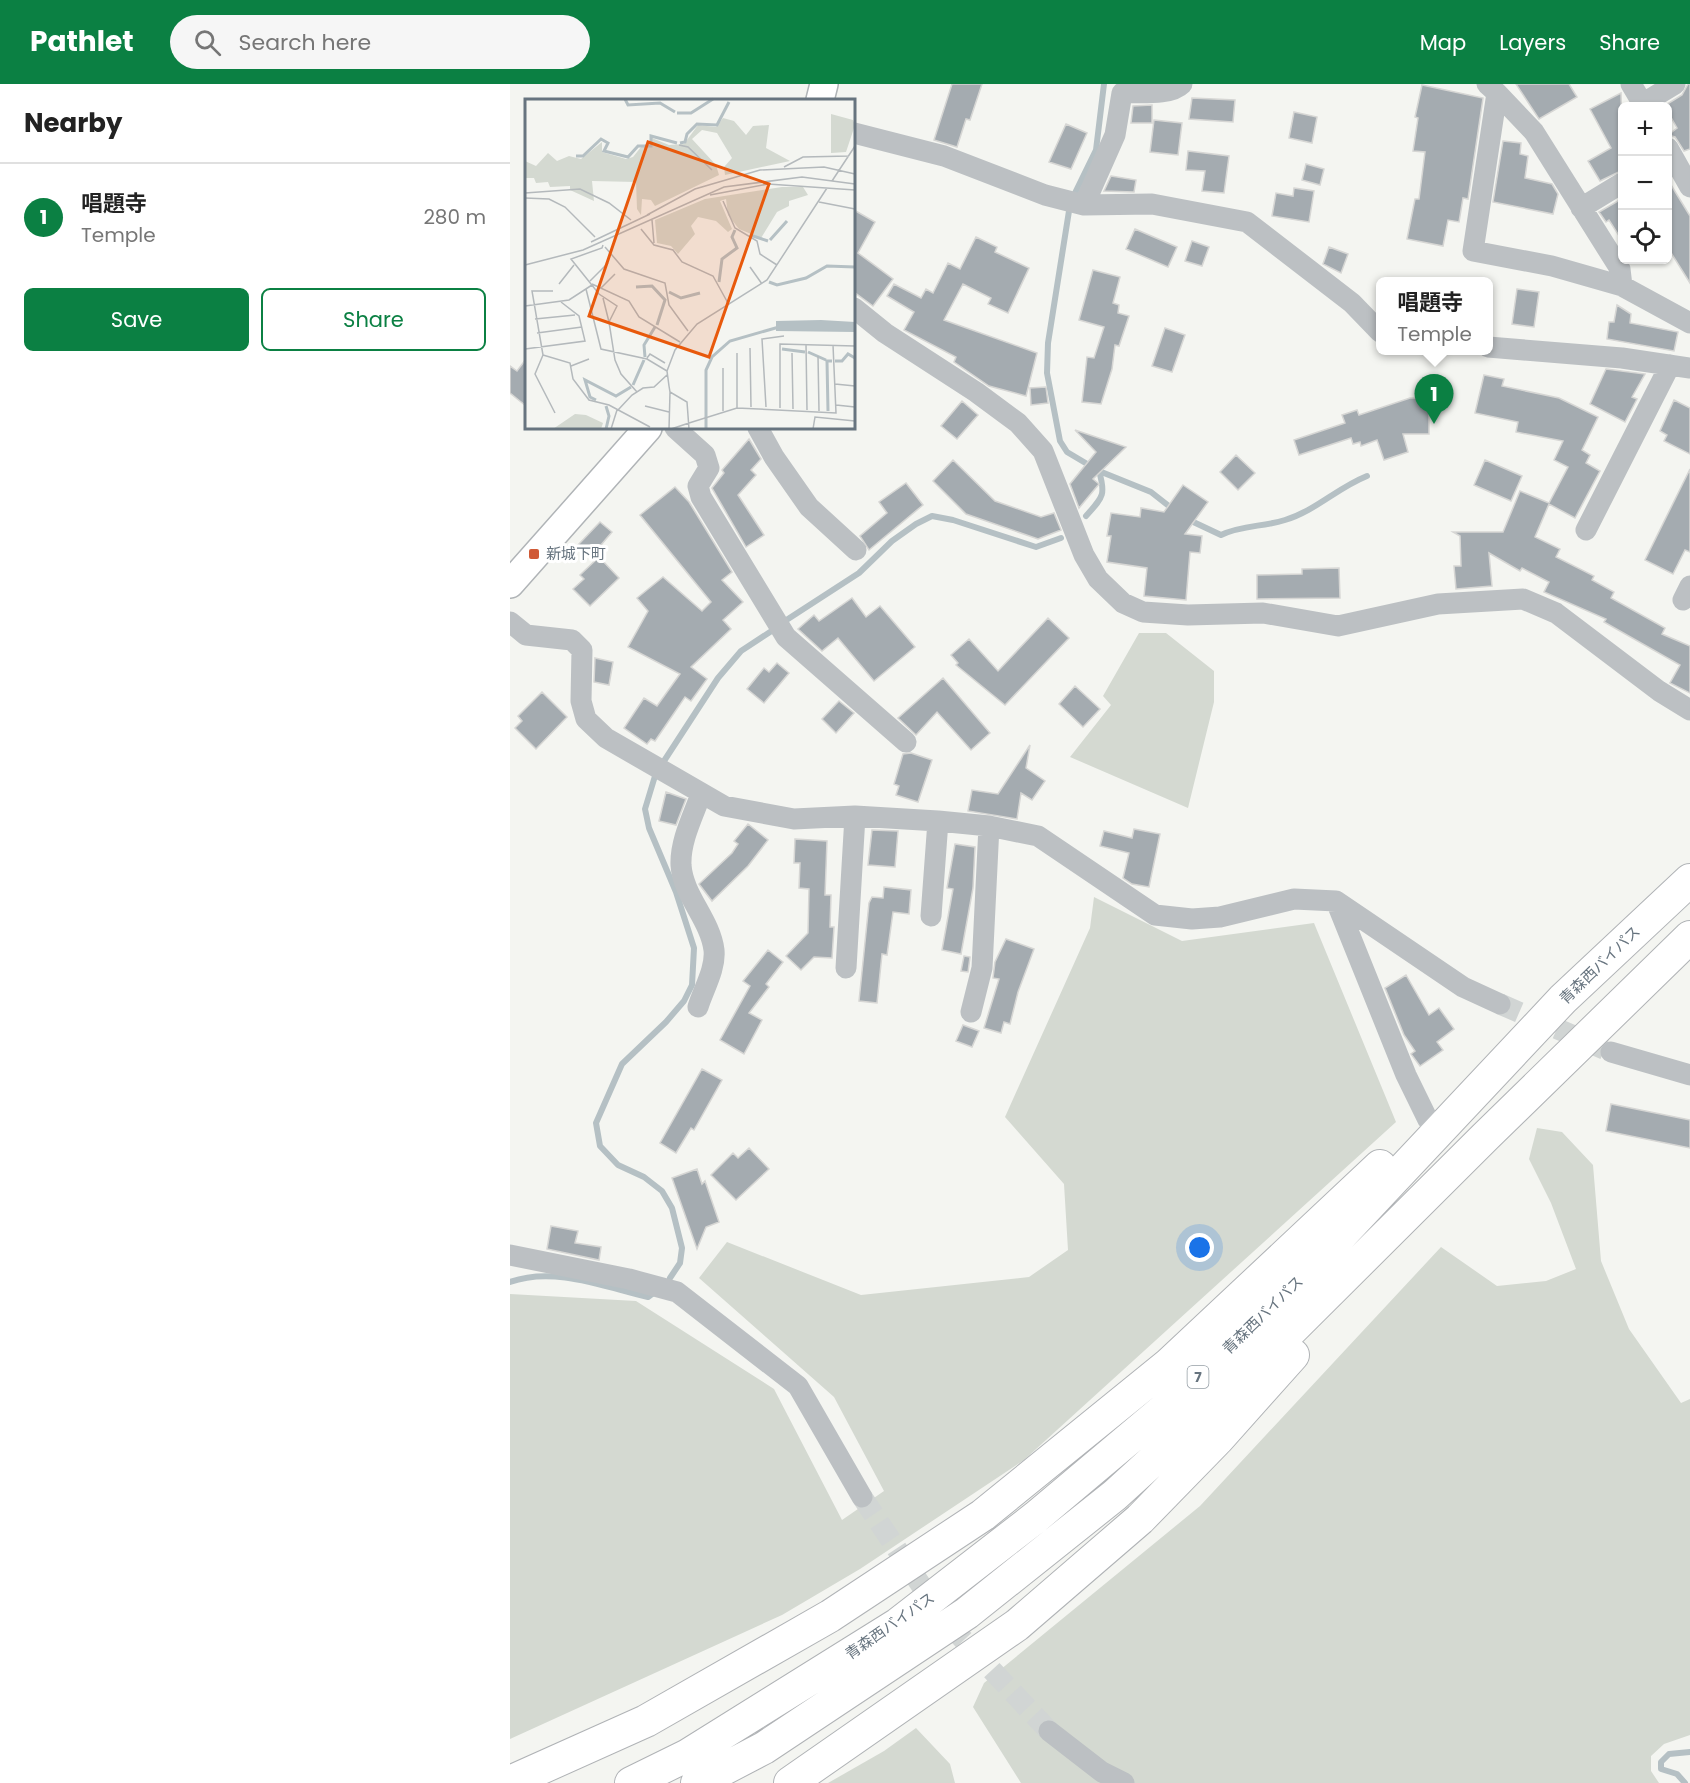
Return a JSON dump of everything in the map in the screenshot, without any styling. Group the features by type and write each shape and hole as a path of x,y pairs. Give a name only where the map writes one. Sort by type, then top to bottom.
{"highway":[{"name":"青森西バイパス","path":"631,1783 688,1755 898,1624 1036,1517 1150,1421 1297,1282 1563,999 1690,880"},
{"name":"青森西バイパス","path":"697,1783 764,1748 967,1612 1115,1496 1242,1379 1486,1136 1690,938"},
{"path":"510,1782 646,1721 830,1616 983,1515 1169,1364 1428,1120 1563,999"},
{"path":"790,1783 1017,1625 1140,1519 1218,1440 1486,1136"}],"main road":[{"path":"820,99 824,84"},
{"path":"510,584 647,429"}],"street":[{"path":"1084,205 1115,135 1122,93 1177,89 1182,84"},
{"path":"1631,84 1641,102"},
{"path":"1648,102 1675,84"},
{"path":"1492,88 1534,132 1620,269 1622,286"},
{"path":"1492,88 1473,251 1552,266 1622,286 1690,323"},
{"path":"855,133 944,156 1045,195 1084,205 1152,204 1247,222 1352,303 1376,328"},
{"path":"1671,156 1690,187"},
{"path":"1581,208 1618,186"},
{"path":"855,309 885,333 976,392 1018,423 1043,451 1084,555 1098,579 1123,603 1143,612 1188,615 1263,613 1338,626 1438,604 1523,599 1556,613 1659,691 1690,710"},
{"path":"1493,346 1622,358 1680,367 1586,530"},
{"path":"676,429 705,455 709,468 698,486 701,497 786,637 906,742"},
{"path":"759,429 809,507 856,550"},
{"path":"510,622 526,635 572,640 582,650 581,701 586,719 606,738 724,806 795,819 855,816 989,826 1038,837 1155,915 1192,919 1220,917 1294,899 1335,901 1463,987 1500,1004"},
{"path":"698,1007 712,970 714,951 708,927 685,881 681,866 682,849 701,794"},
{"path":"846,968 855,816"},
{"path":"932,916 938,821"},
{"path":"971,1012 982,968 989,826"},
{"path":"1335,901 1406,1075 1428,1120"},
{"path":"1611,1052 1690,1075"},
{"path":"510,1255 586,1269 677,1292 798,1386 862,1497"},
{"path":"1049,1731 1102,1772 1124,1783"}],"shaded area":[{"path":"1139,633 1166,633 1214,671 1214,702 1188,808 1070,757 1111,705 1103,696"},
{"path":"1094,897 1182,941 1314,923 1396,1122 1024,1460 860,1569 782,1615 510,1739 510,1294 636,1301 774,1389 842,1520 884,1491 834,1397 699,1278 727,1242 861,1295 1029,1277 1068,1250 1064,1184 1005,1117 1090,928"},
{"path":"1537,1128 1562,1132 1593,1165 1601,1261 1629,1329 1681,1403 1690,1399 1690,1735 1664,1744 1651,1756 1651,1771 1659,1783 1021,1783 973,1707 984,1683 1200,1506 1441,1247 1497,1286 1546,1281 1576,1269 1551,1203 1529,1159"},
{"path":"916,1728 950,1764 955,1783 828,1783 884,1751"}],"building":[{"path":"952,84 982,84 970,120 966,119 957,147 934,140"},
{"path":"1516,84 1569,84 1577,97 1539,119"},
{"path":"1690,84 1690,149 1684,151 1672,136 1672,132 1677,128 1672,119 1671,102 1682,95"},
{"path":"1422,85 1483,98 1468,199 1463,198 1459,222 1448,220 1443,246 1407,239 1415,199 1419,199 1425,152 1413,151 1418,118 1415,117"},
{"path":"1621,93 1621,102 1618,102 1618,172 1600,181 1588,161 1611,148 1590,109"},
{"path":"1192,98 1235,100 1233,122 1189,119"},
{"path":"1152,105 1152,123 1131,123 1133,106"},
{"path":"1294,112 1317,117 1312,143 1289,138"},
{"path":"1154,120 1182,123 1178,155 1150,152"},
{"path":"1066,124 1087,133 1071,169 1049,162"},
{"path":"1503,141 1521,143 1520,154 1528,156 1525,178 1552,184 1558,194 1553,214 1493,202"},
{"path":"1188,151 1229,156 1224,193 1202,191 1205,171 1186,170"},
{"path":"1306,164 1324,169 1320,185 1302,180"},
{"path":"1111,176 1136,180 1134,192 1104,191"},
{"path":"1672,187 1690,216 1690,283 1672,254"},
{"path":"1294,188 1314,191 1309,222 1272,216 1276,193 1293,196"},
{"path":"1618,201 1618,234 1609,220 1606,222 1599,212"},
{"path":"855,211 875,222 858,253 893,279 873,306 855,293"},
{"path":"1135,229 1177,247 1168,267 1126,249"},
{"path":"976,237 997,247 995,252 1029,268 1008,313 988,304 991,298 963,284 944,320 1037,353 1026,396 989,386 954,362 956,357 904,330 914,312 887,296 894,284 921,298 926,289 933,293 948,263 960,269"},
{"path":"1192,241 1209,247 1202,266 1185,261"},
{"path":"1329,247 1348,254 1341,273 1323,264"},
{"path":"1093,270 1120,277 1113,303 1119,305 1118,313 1129,316 1119,346 1115,345 1112,369 1101,404 1082,402 1087,357 1094,358 1104,327 1079,320"},
{"path":"1517,289 1539,292 1534,327 1512,324"},
{"path":"1617,305 1631,314 1630,323 1678,332 1674,351 1607,339 1609,322 1614,322"},
{"path":"1165,328 1185,335 1172,372 1152,366"},
{"path":"525,360 525,405 510,393 510,366 517,371"},
{"path":"1606,369 1645,374 1632,397 1637,399 1625,422 1590,404"},
{"path":"1484,375 1504,379 1502,386 1559,398 1598,417 1582,450 1590,455 1586,463 1600,471 1575,518 1549,504 1535,537 1560,549 1556,557 1594,576 1592,580 1614,592 1611,598 1665,628 1662,634 1690,646 1690,693 1670,683 1680,665 1604,622 1606,619 1544,592 1549,582 1522,568 1520,571 1489,553 1492,586 1456,589 1454,566 1461,566 1460,536 1453,532 1503,532 1520,491 1549,503 1568,467 1554,460 1563,441 1516,432 1518,422 1475,413"},
{"path":"1046,387 1048,403 1031,405 1030,388"},
{"path":"1410,398 1429,398 1429,434 1403,434 1408,452 1384,460 1377,440 1361,446 1360,442 1353,444 1351,438 1299,455 1294,440 1345,423 1342,415 1357,410 1359,415"},
{"path":"1674,400 1690,408 1690,454 1664,441 1667,435 1660,431"},
{"path":"962,401 978,415 957,439 941,426"},
{"path":"1075,430 1126,447 1093,479 1099,484 1079,508 1070,484 1096,452"},
{"path":"749,439 761,459 751,470 756,475 738,495 764,535 746,547 712,488 724,473 722,470"},
{"path":"1236,455 1255,473 1238,490 1220,472"},
{"path":"953,460 995,501 1041,517 1054,513 1061,530 1038,539 966,514 933,481"},
{"path":"1485,460 1522,476 1511,501 1474,485"},
{"path":"1690,469 1690,552 1685,550 1673,574 1645,560"},
{"path":"906,483 923,505 869,550 860,536 887,513 879,502"},
{"path":"1183,485 1208,502 1185,534 1202,536 1200,553 1190,552 1186,600 1144,596 1147,568 1107,562 1111,536 1107,536 1111,513 1140,517 1141,508 1164,512"},
{"path":"675,487 689,502 732,572 722,580 743,602 723,620 731,629 691,667 707,679 691,701 685,697 655,741 651,739 647,744 624,728 644,698 657,706 680,674 628,647 648,611 637,598 663,577 702,611 711,602 640,515"},
{"path":"600,522 612,532 601,545 605,549 593,561 578,545"},
{"path":"599,557 619,578 590,606 573,589 584,579 580,575"},
{"path":"1339,568 1340,598 1257,599 1257,575 1302,574 1302,569"},
{"path":"852,598 866,617 880,606 915,647 874,681 838,638 822,651 798,629 814,615 819,621"},
{"path":"1048,618 1069,638 1005,705 956,665 958,663 951,655 969,639 998,671"},
{"path":"595,658 613,662 609,685 594,682"},
{"path":"777,663 789,673 764,703 747,689 764,668 769,672"},
{"path":"943,678 990,733 971,750 937,712 916,735 898,718"},
{"path":"1075,686 1100,709 1083,727 1059,704"},
{"path":"542,692 567,717 536,749 515,728 522,721 518,716"},
{"path":"839,701 854,713 836,733 822,719"},
{"path":"1030,745 1026,768 1045,781 1032,800 1021,793 1017,819 968,811 972,790 998,794"},
{"path":"911,753 932,760 918,802 896,795 899,786 894,784 903,754"},
{"path":"666,792 686,799 676,825 659,821"},
{"path":"748,824 768,840 748,866 712,901 699,884 732,853 738,844 734,841"},
{"path":"1134,829 1160,834 1149,887 1132,884 1123,878 1129,853 1100,846 1104,831 1132,838"},
{"path":"872,830 898,831 895,867 868,865"},
{"path":"795,839 827,841 825,895 831,895 830,927 834,927 832,958 814,957 801,970 786,956 808,933 809,889 799,888 800,863 794,863"},
{"path":"955,844 975,847 973,888 961,954 942,950 953,889 947,888"},
{"path":"884,887 911,890 909,914 893,912 887,955 882,954 877,1003 859,1001 869,903 872,897 883,898"},
{"path":"1006,939 1034,949 1018,992 1010,1024 1004,1022 1001,1033 984,1028 999,979 993,978 995,962"},
{"path":"768,950 783,962 766,984 769,987 749,1013 762,1020 744,1054 720,1040 750,986 743,981"},
{"path":"964,956 970,957 968,972 961,971"},
{"path":"1406,975 1429,1015 1439,1008 1454,1029 1437,1042 1443,1050 1420,1066 1411,1054 1415,1051 1404,1035 1385,988"},
{"path":"963,1025 979,1031 972,1047 956,1041"},
{"path":"702,1069 722,1080 694,1130 691,1128 676,1153 660,1143"},
{"path":"1611,1104 1690,1120 1690,1148 1606,1131"},
{"path":"749,1148 769,1169 736,1200 711,1175 733,1153 738,1158"},
{"path":"697,1169 702,1184 705,1181 719,1222 706,1227 697,1249 672,1178"},
{"path":"551,1226 578,1231 575,1243 601,1247 599,1260 547,1249"}],"waterway":[{"path":"1075,193 1096,150 1104,84"},
{"path":"1069,211 1048,343 1047,373 1060,441 1067,452 1099,471 1151,492 1174,510"},
{"path":"1086,516 1102,495 1099,471"},
{"path":"1187,519 1221,535 1237,529 1277,522 1306,511 1367,476"},
{"path":"788,619 859,573 892,541 932,516 953,520 1036,547 1061,538"},
{"path":"664,761 718,678 741,651 770,632"},
{"path":"655,776 645,809 649,828 676,892 694,948 692,985 684,1001 666,1022 622,1064 596,1123 600,1146 618,1165 644,1177 662,1191 672,1208 682,1248 680,1263 670,1278"},
{"path":"510,1282 544,1276 562,1277 648,1297 652,1294"},
{"path":"1685,1783 1677,1774 1661,1769 1661,1762 1669,1754 1690,1752"}],"tunnel":[{"path":"1500,1004 1611,1052"},
{"path":"862,1497 943,1618 1049,1731"}],"place":[{"name":"唱題寺","path":"1434,424"},
{"name":"新城下町","path":"534,554"}]}
